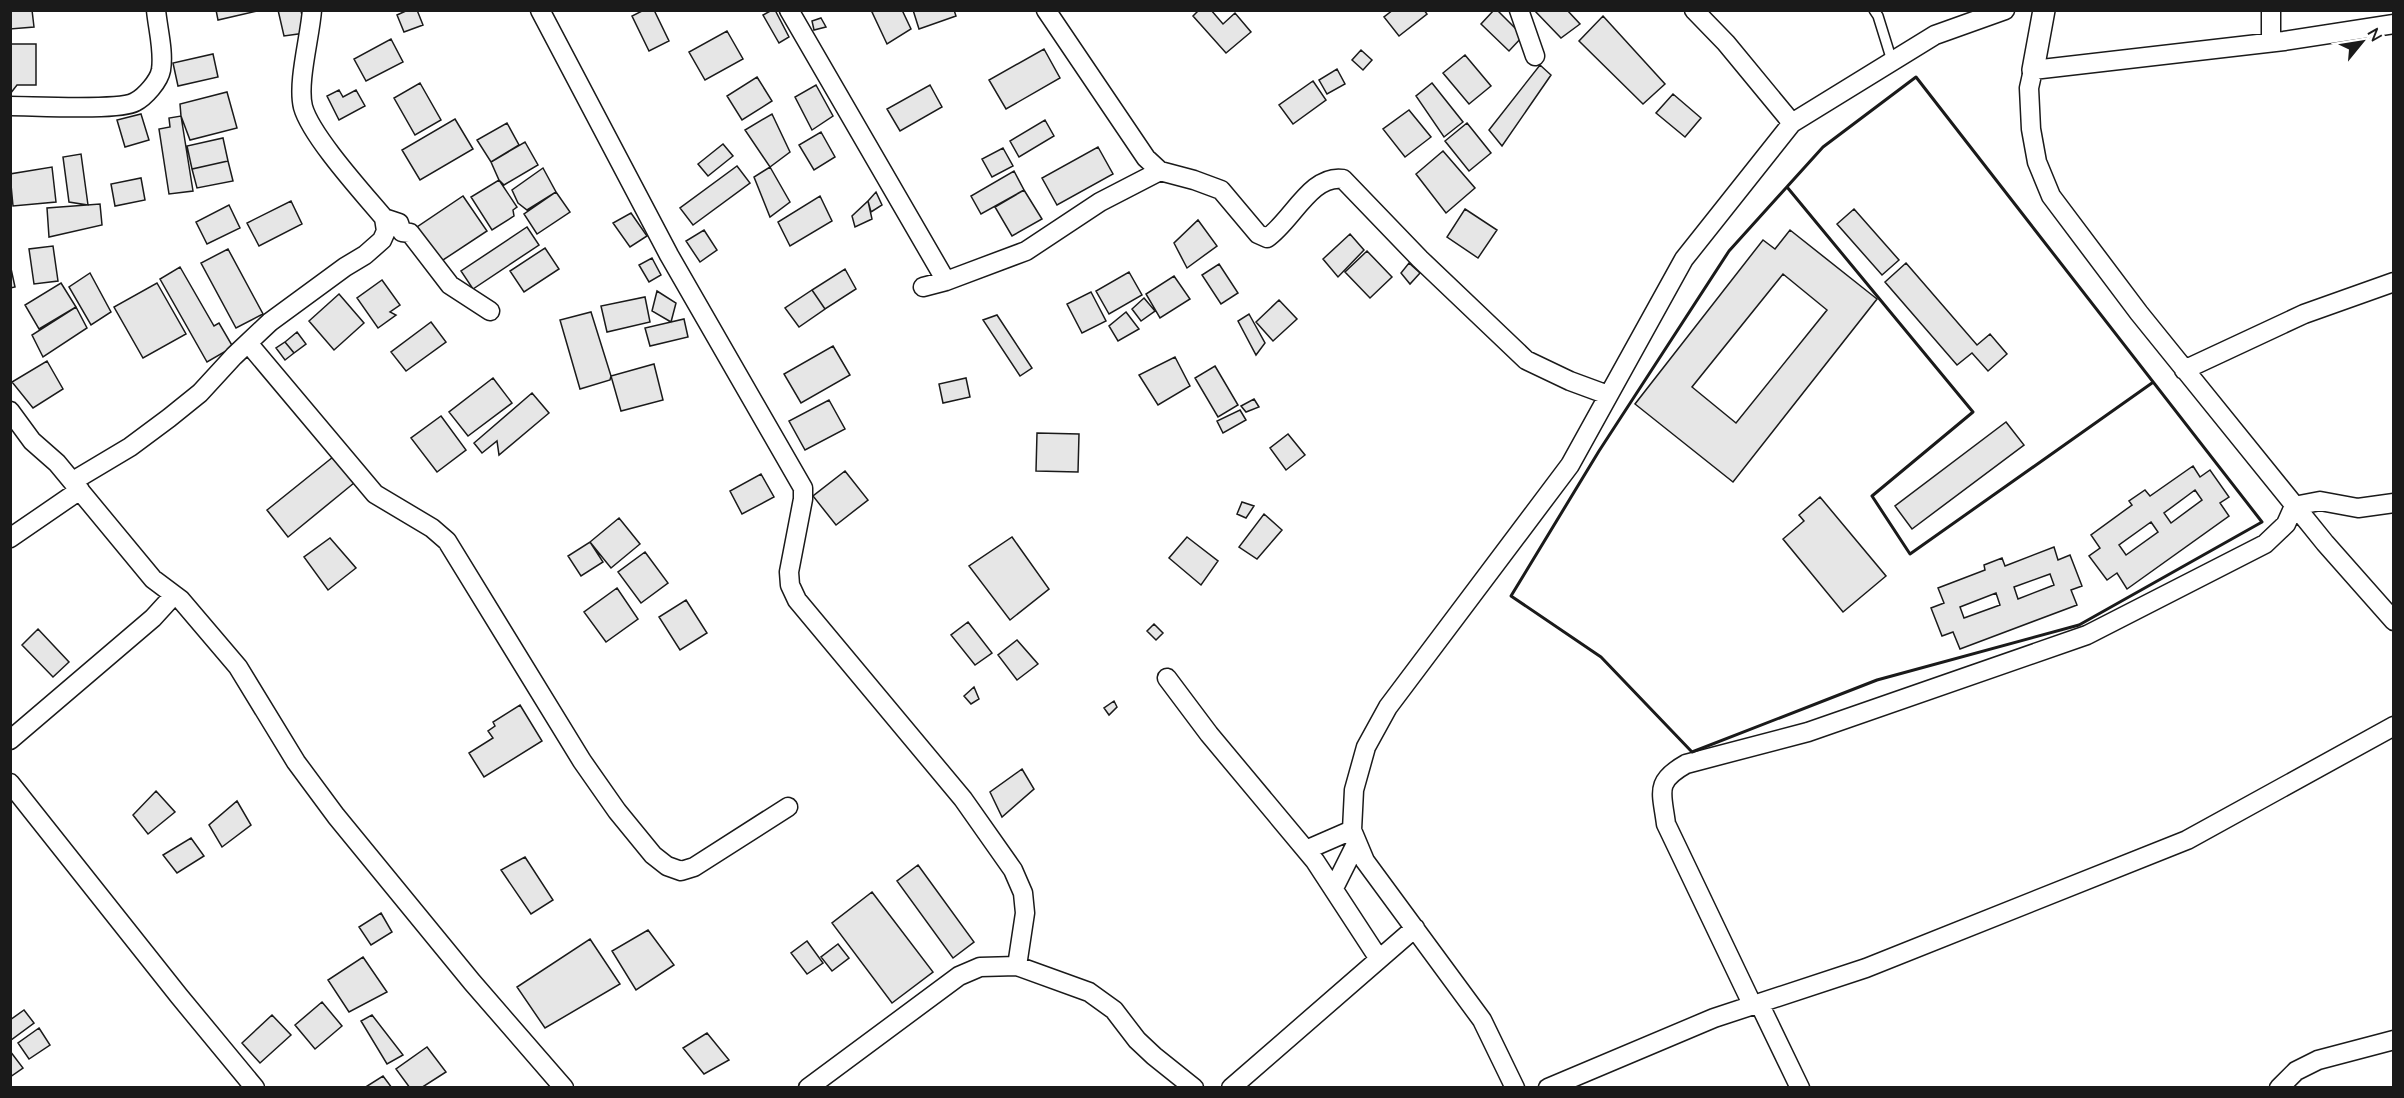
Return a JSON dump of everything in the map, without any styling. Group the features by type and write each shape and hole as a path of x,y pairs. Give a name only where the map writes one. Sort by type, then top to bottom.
{"street":[{"path":"10,106 116,106 135,103 146,94 160,73 161,53 156,10"},
{"path":"10,538 76,485 200,393 270,322 365,255 382,240 386,231 384,218 314,130 303,106 303,78 312,10"},
{"path":"540,10 669,255 803,488 803,500 789,572 790,585 797,600 963,799 1013,870 1023,893 1025,913 1017,966"},
{"path":"789,10 946,281"},
{"path":"1046,10 1146,158 1160,171 1221,190 1258,234 1267,238 1276,232 1316,186 1333,177 1343,178 1420,259 1526,360 1570,381 1608,395"},
{"path":"1519,10 1535,56"},
{"path":"1694,10 1726,43 1792,123"},
{"path":"1334,888 1354,836 1354,790 1366,747 1388,707 1570,465 1684,259 1792,123 1935,35 2005,10"},
{"path":"2044,10 2029,88 2031,129 2037,162 2051,196 2184,370 2294,506 2394,621"},
{"path":"2271,10 2271,42"},
{"path":"2033,70 2271,42 2394,24"},
{"path":"923,287 946,281 1026,251 1100,202 1160,171"},
{"path":"384,218 399,223 402,232 410,233 450,285 490,311"},
{"path":"2184,370 2304,314 2394,282"},
{"path":"248,343 375,494 432,528 447,541 582,761 617,811 653,855 667,866 681,871 694,867 788,807"},
{"path":"10,411 32,441 57,463 153,579 181,600 238,666 296,762 336,816 472,982 564,1088"},
{"path":"2294,506 2320,501 2358,508 2394,503"},
{"path":"1800,1088 1666,824 1662,794 1665,778 1686,764 1808,732 2087,635 2265,544 2286,524 2294,506"},
{"path":"13,734 153,618 174,595"},
{"path":"1167,678 1209,734 1306,850 1334,888 1379,959"},
{"path":"1548,1088 1714,1017 1866,968 2187,840 2394,726"},
{"path":"10,783 255,1088"},
{"path":"1306,850 1354,836"},
{"path":"1354,836 1365,861 1482,1020 1515,1088"},
{"path":"1231,1088 1415,928"},
{"path":"808,1088 959,976 980,967 1017,966 1089,992 1114,1010 1137,1041 1194,1088"},
{"path":"2279,1088 2296,1071 2318,1060 2394,1040"}],"lane":[{"path":"1874,10 1892,61"}],"building":[{"path":"10,10 32,10 34,27 10,29"},
{"path":"216,10 261,10 218,20"},
{"path":"278,10 301,10 305,33 284,36"},
{"path":"408,10 417,10 423,25 404,32 397,15"},
{"path":"644,10 654,10 669,41 649,51 632,16"},
{"path":"775,10 789,37 779,43 763,15"},
{"path":"902,10 911,29 887,44 872,12"},
{"path":"913,10 954,10 956,16 919,29"},
{"path":"1199,10 1211,10 1223,24 1235,13 1251,32 1226,53 1193,16"},
{"path":"1393,10 1424,10 1427,14 1399,36 1384,17"},
{"path":"1494,10 1497,10 1523,36 1509,51 1481,24"},
{"path":"1534,10 1567,10 1580,24 1561,38"},
{"path":"1603,16 1665,84 1643,104 1579,41"},
{"path":"821,18 826,27 814,30 812,21"},
{"path":"727,31 743,59 705,80 689,52"},
{"path":"391,39 403,62 366,81 354,59"},
{"path":"10,44 36,44 36,85 17,85 10,94"},
{"path":"1044,49 1060,78 1006,109 989,80"},
{"path":"1361,50 1372,60 1363,70 1352,60"},
{"path":"213,54 218,77 178,86 173,63"},
{"path":"1465,55 1491,86 1469,104 1443,73"},
{"path":"1540,65 1551,75 1502,146 1489,130"},
{"path":"1337,69 1345,84 1327,94 1319,80"},
{"path":"757,77 772,101 742,120 727,96"},
{"path":"1313,81 1326,100 1293,124 1279,105"},
{"path":"420,83 441,120 415,135 394,98"},
{"path":"1432,83 1463,122 1444,137 1416,96"},
{"path":"816,85 833,116 812,130 795,97"},
{"path":"930,85 942,107 900,131 887,109"},
{"path":"339,90 343,97 356,90 365,106 339,120 327,96"},
{"path":"227,92 237,128 190,140 181,116 180,104"},
{"path":"1673,94 1701,118 1685,137 1656,113"},
{"path":"1409,110 1431,137 1405,157 1383,129"},
{"path":"141,114 149,140 125,147 117,120"},
{"path":"772,114 790,152 770,167 745,130"},
{"path":"181,116 193,191 169,194 159,129 170,127 169,118"},
{"path":"455,119 473,149 420,180 402,150"},
{"path":"1045,120 1054,136 1019,157 1010,141"},
{"path":"507,123 519,145 491,162 477,140"},
{"path":"1467,123 1491,153 1469,171 1445,141"},
{"path":"821,132 835,157 814,170 799,145"},
{"path":"223,138 228,161 192,169 187,146"},
{"path":"525,142 538,165 504,185 499,180 491,162"},
{"path":"723,144 733,156 708,176 698,164"},
{"path":"1098,147 1113,174 1057,205 1042,178"},
{"path":"1003,148 1013,166 992,177 982,159"},
{"path":"1443,151 1475,188 1446,213 1416,174"},
{"path":"81,154 88,205 69,202 63,157"},
{"path":"228,161 233,181 197,188 192,169"},
{"path":"737,166 750,183 693,225 680,208"},
{"path":"52,167 56,202 13,206 10,174"},
{"path":"770,167 790,202 770,217 754,177"},
{"path":"543,168 556,192 527,210 518,203 512,190"},
{"path":"1014,171 1024,190 981,214 971,196"},
{"path":"141,178 145,200 115,206 111,184"},
{"path":"499,180 517,207 513,210 514,216 492,230 471,197"},
{"path":"1024,190 1042,219 1012,236 995,207"},
{"path":"556,192 570,212 537,234 524,214"},
{"path":"876,192 882,205 871,212 868,201"},
{"path":"463,196 487,231 440,262 417,227"},
{"path":"820,196 832,221 790,246 778,222"},
{"path":"291,201 302,224 259,246 247,223"},
{"path":"868,201 872,219 855,227 852,216"},
{"path":"100,204 102,225 49,237 47,208"},
{"path":"229,205 240,228 207,244 196,222"},
{"path":"1465,209 1497,230 1478,258 1447,237"},
{"path":"1854,209 1899,260 1882,275 1837,224"},
{"path":"631,213 647,236 630,247 613,223"},
{"path":"1198,220 1217,246 1187,268 1174,243"},
{"path":"527,227 539,245 473,289 461,271"},
{"path":"704,230 717,250 700,262 686,241"},
{"path":"1790,230 1877,299 1733,482 1635,404 1763,240 1775,249","holes":["1783,274 1827,310 1736,423 1692,387"]},
{"path":"1350,234 1364,250 1338,277 1323,259"},
{"path":"53,246 58,281 34,284 29,249"},
{"path":"545,248 559,269 524,292 510,271"},
{"path":"228,249 263,314 236,328 201,263"},
{"path":"1367,251 1392,277 1370,298 1345,272"},
{"path":"652,258 661,275 649,282 639,265"},
{"path":"1409,263 1420,273 1410,284 1401,273"},
{"path":"1906,263 1977,345 1990,334 2007,354 1988,371 1972,353 1957,365 1885,282"},
{"path":"10,264 15,287 10,288"},
{"path":"1219,264 1238,293 1221,304 1202,275"},
{"path":"180,267 214,326 219,323 233,347 207,362 160,279"},
{"path":"845,269 856,289 825,309 812,290"},
{"path":"1129,272 1142,295 1109,314 1096,291"},
{"path":"90,273 111,312 91,325 69,287"},
{"path":"1174,276 1190,299 1160,318 1146,294"},
{"path":"382,280 400,305 390,312 396,315 378,328 357,298"},
{"path":"61,283 76,307 39,329 25,305"},
{"path":"157,283 186,334 143,358 114,307"},
{"path":"812,290 825,309 799,327 785,308"},
{"path":"657,291 676,303 671,322 652,311"},
{"path":"1091,292 1106,321 1082,333 1067,304"},
{"path":"339,294 364,323 334,350 309,321"},
{"path":"645,297 650,322 607,332 601,306"},
{"path":"1144,298 1155,311 1141,321 1132,309"},
{"path":"1279,300 1297,319 1273,341 1256,322"},
{"path":"76,307 87,328 43,357 32,335"},
{"path":"591,312 611,376 610,380 580,389 560,320"},
{"path":"1126,312 1139,329 1118,341 1109,326"},
{"path":"1249,314 1265,343 1256,355 1238,321"},
{"path":"997,315 1032,368 1020,376 983,320"},
{"path":"684,319 688,337 650,346 645,328"},
{"path":"431,322 446,342 406,371 391,352"},
{"path":"297,332 306,344 294,353 285,342"},
{"path":"285,342 294,353 285,360 276,348"},
{"path":"833,346 850,375 801,403 784,374"},
{"path":"1175,357 1190,386 1158,405 1139,375"},
{"path":"47,361 63,389 33,408 12,382"},
{"path":"654,364 663,400 621,411 611,376"},
{"path":"1215,366 1238,405 1218,417 1195,378"},
{"path":"493,378 512,403 468,436 449,412"},
{"path":"966,378 970,397 943,403 939,384"},
{"path":"532,393 549,413 499,455 497,441 482,453 474,443"},
{"path":"1254,399 1259,407 1246,412 1241,406"},
{"path":"829,400 845,429 805,450 789,421"},
{"path":"1240,410 1246,420 1223,433 1217,421"},
{"path":"441,416 466,450 437,472 411,438"},
{"path":"2006,422 2024,445 1912,529 1895,506"},
{"path":"1037,433 1079,434 1078,472 1036,471"},
{"path":"1288,434 1305,455 1286,470 1270,448"},
{"path":"333,457 354,483 288,537 267,510"},
{"path":"2193,466 2200,477 2210,470 2229,497 2220,503 2229,516 2127,589 2117,573 2107,580 2089,556 2100,548 2091,535 2132,505 2129,501 2145,490 2150,496","holes":["2195,490 2202,500 2171,523 2164,513","2151,522 2158,532 2126,555 2119,545"]},
{"path":"845,471 868,500 836,525 813,496"},
{"path":"761,474 774,497 742,514 730,491"},
{"path":"1820,497 1886,576 1843,612 1783,539 1804,521 1799,515"},
{"path":"1242,502 1254,506 1246,518 1237,514"},
{"path":"1264,514 1282,530 1257,559 1239,547"},
{"path":"619,518 640,544 611,568 590,542"},
{"path":"1012,537 1049,589 1010,620 969,566"},
{"path":"1187,537 1218,561 1201,585 1169,558"},
{"path":"330,538 356,568 328,590 304,557"},
{"path":"590,542 603,562 581,576 568,556"},
{"path":"2054,547 2058,560 2070,555 2082,586 2071,590 2077,605 1960,649 1953,632 1942,636 1931,608 1944,603 1938,588 1985,570 1984,565 2002,558 2005,566","holes":["2050,574 2054,585 2018,599 2014,587","1996,593 2000,605 1964,618 1960,607"]},
{"path":"645,552 668,583 641,603 618,572"},
{"path":"617,588 638,619 606,642 584,612"},
{"path":"686,600 707,633 680,650 659,617"},
{"path":"968,622 992,653 975,665 951,635"},
{"path":"1154,624 1163,633 1156,640 1147,631"},
{"path":"38,629 69,662 53,677 22,645"},
{"path":"1017,640 1038,664 1017,680 998,655"},
{"path":"974,687 979,699 971,704 964,696"},
{"path":"1114,701 1117,707 1109,715 1104,708"},
{"path":"520,705 542,741 484,777 469,753 493,738 488,731 495,726 493,722"},
{"path":"1022,769 1034,789 1002,817 990,792"},
{"path":"156,791 175,812 148,834 133,815"},
{"path":"237,801 251,825 222,847 209,825"},
{"path":"191,838 204,856 177,873 163,855"},
{"path":"525,857 553,900 531,914 501,870"},
{"path":"918,865 974,942 953,958 897,881"},
{"path":"872,892 933,972 892,1003 832,923"},
{"path":"381,913 392,932 371,945 359,927"},
{"path":"648,930 674,965 636,990 612,951"},
{"path":"590,939 620,984 545,1028 517,987"},
{"path":"807,941 823,963 807,974 791,953"},
{"path":"838,944 849,958 832,971 821,957"},
{"path":"363,957 387,992 349,1012 328,980"},
{"path":"322,1002 342,1026 315,1049 295,1025"},
{"path":"24,1010 34,1023 11,1040 10,1020"},
{"path":"272,1015 291,1035 260,1063 242,1043"},
{"path":"372,1015 403,1055 387,1064 361,1021"},
{"path":"39,1028 50,1045 29,1059 18,1043"},
{"path":"707,1033 729,1060 704,1074 683,1048"},
{"path":"427,1047 446,1072 421,1088 410,1088 396,1069"},
{"path":"10,1051 23,1068 10,1077"},
{"path":"383,1076 392,1088 364,1088"}],"wall":[{"path":"1916,77 2262,522 2079,625 1877,680 1692,752 1601,657 1511,596 1599,451 1729,251 1823,147 1916,77"},
{"path":"1787,187 1973,412 1872,496 1910,554 2152,383"}]}
